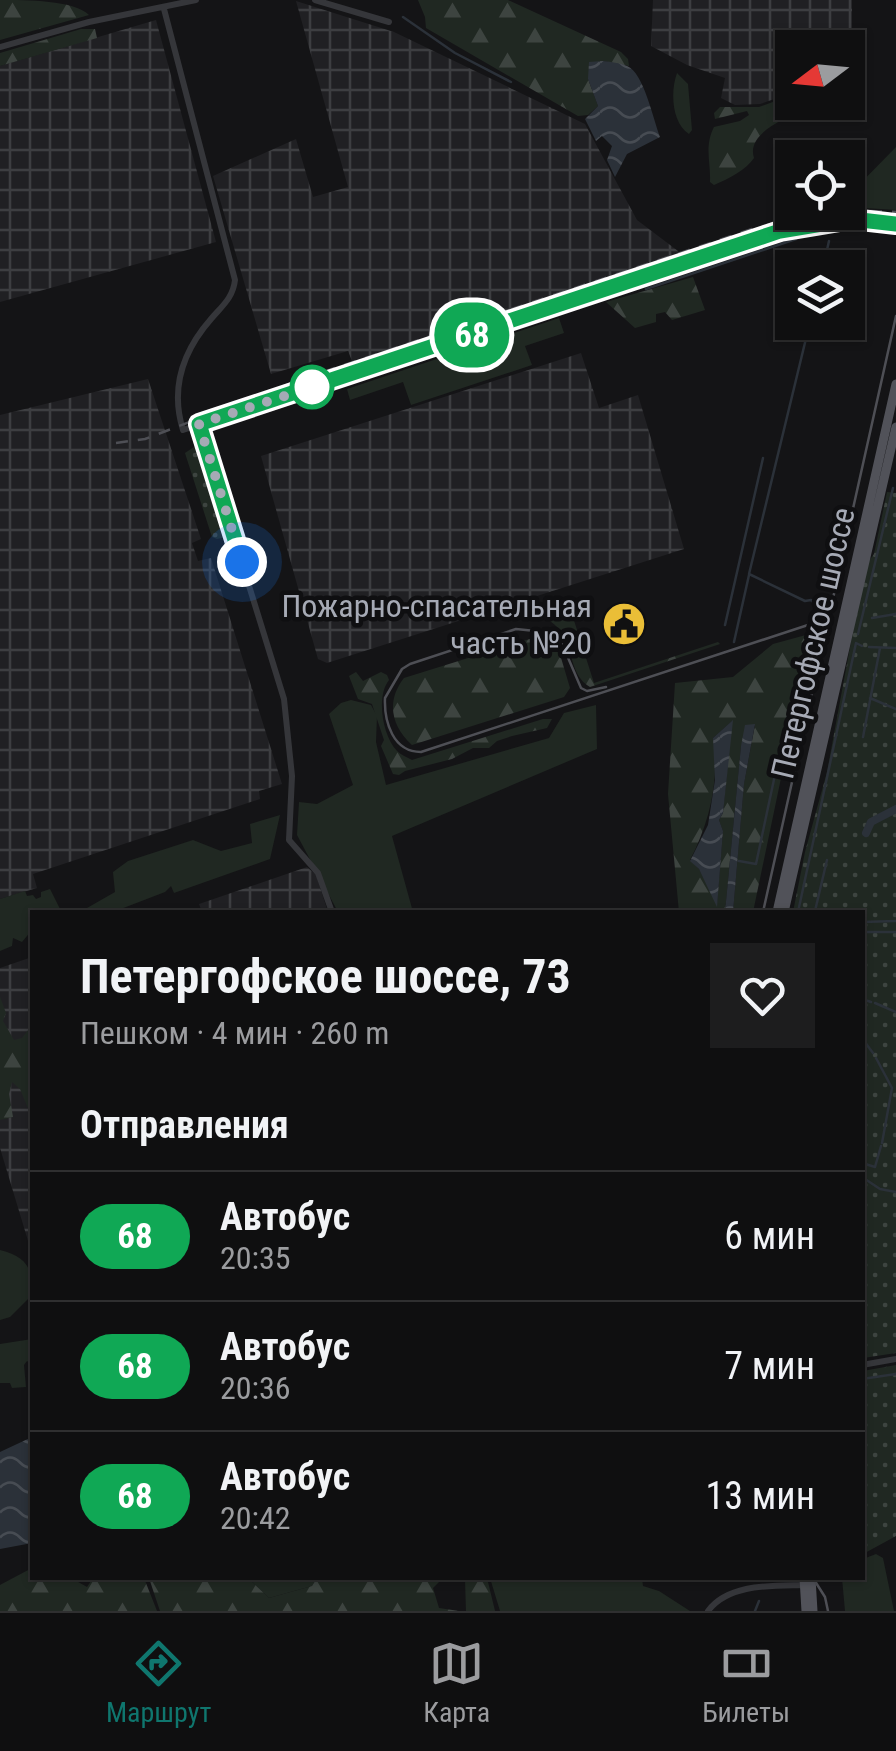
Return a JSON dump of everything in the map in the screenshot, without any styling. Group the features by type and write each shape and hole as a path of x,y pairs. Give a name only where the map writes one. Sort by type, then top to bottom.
{"main road":[{"name":"Петергофское шоссе","path":"886,477 896,384"},
{"name":"Петергофское шоссе","path":"780,910 896,428"},
{"path":"807,1580 810,1611"}],"street":[{"path":"0,47 89,22 196,0"},
{"path":"315,0 389,22"},
{"path":"164,9 235,280 230,298 182,361 178,392 183,430 780,231 852,219 896,224"},
{"path":"199,424 284,700 292,776 288,840 318,873 331,910"},
{"path":"865,1364 896,1359"},
{"path":"708,1611 720,1597 807,1580"}],"shaded area":[{"path":"653,0 852,0 852,30 775,30 775,99 760,104 735,105 721,98 725,78 687,65 651,46"},
{"path":"296,1 394,32 585,124 637,220 678,251 680,258 354,366 348,351 271,374 213,176 296,139 313,197 348,187"},
{"path":"156,20 216,242 0,302 0,66"},
{"path":"581,353 599,408 638,395 684,549 327,663 318,659 261,456"},
{"path":"148,379 201,539 192,543 198,561 211,558 282,784 259,791 260,799 33,874 37,888 0,899 0,415"},
{"path":"307,867 316,875 327,910 201,910 199,904"},
{"path":"30,958 30,1247 0,1148 0,968"}],"green space":[{"path":"0,0 61,4 89,15 0,40"},
{"path":"418,0 508,0 621,52 629,66 603,61 588,79 598,106 588,115 578,116 426,28"},
{"path":"81,29 95,29 97,38 0,66 0,53"},
{"path":"677,73 688,84 692,130 689,134 679,122 674,106"},
{"path":"775,101 775,120 784,120 761,134 753,149 754,158 746,166 714,185 710,182 709,148 714,127 749,115 747,111 715,119 714,113 720,107 759,107"},
{"path":"896,147 896,210 865,208 865,179"},
{"path":"693,277 705,310 672,320 665,312 656,314 656,322 635,328 606,302"},
{"path":"559,318 564,333 525,346 532,365 411,405 403,382 350,400 347,389"},
{"path":"197,445 202,448 228,532 226,537 212,537 185,453"},
{"path":"887,492 896,493 896,1353 865,1358 865,910 793,910 827,772 865,566 874,554"},
{"path":"569,605 594,683 720,644 590,687 576,671 559,629 534,613 535,609"},
{"path":"806,635 809,644 753,910 733,910 744,784 755,725 741,746 725,910 679,910 668,794 675,683 733,677 773,644","holes":["732,721 723,813 719,820 723,831 717,904 690,860 711,801 715,770 713,738"]},
{"path":"536,637 559,651 570,688 564,697 412,745 399,730 393,704 404,678"},
{"path":"356,672 363,681 381,672 387,675 382,705 384,726 397,751 412,760 552,719 547,728 393,774 381,746 384,740 372,704 358,699 349,676"},
{"path":"351,700 371,705 377,716 376,742 386,785 549,738 564,713 596,705 597,749 392,836 412,910 337,910 297,835 299,802 317,804 353,785 329,714"},
{"path":"280,815 270,859 174,893 171,886 118,910 84,910 115,892 113,872 128,861 193,840 221,851 252,843 250,824"},
{"path":"50,889 60,910 30,910 30,932 22,942 13,938 12,946 0,951 0,899 25,891 36,899"},
{"path":"0,997 6,1013 3,1021 14,1040 22,1038 30,1028 30,1113 20,1089 12,1082 9,1094 13,1117 0,1120"},
{"path":"0,1250 17,1256 26,1265 30,1297 10,1317 0,1320"},
{"path":"30,1339 30,1363 24,1365 26,1387 12,1388 10,1383 0,1383 0,1344"},
{"path":"896,1365 896,1536 865,1553 865,1371"},
{"path":"876,1554 883,1558 894,1611 845,1611 842,1580 865,1580 865,1558"},
{"path":"30,1569 30,1580 75,1580 87,1587 92,1580 145,1580 157,1611 0,1611 0,1585"},
{"path":"150,1580 250,1580 269,1598 312,1586 316,1580 441,1580 433,1588 439,1608 459,1611 160,1611"},
{"path":"250,1580 316,1580 312,1586 269,1598"},
{"path":"465,1580 487,1580 495,1611 466,1611"},
{"path":"491,1580 642,1580 643,1586 659,1591 690,1611 500,1611"}],"water":[{"path":"603,61 633,70 660,137 627,154 615,177 607,160 612,146 602,136 596,141 585,119 598,106 588,79 589,62"},
{"path":"733,720 719,820 723,831 717,907 699,869 690,861 708,825 715,780 713,738"},
{"path":"755,724 744,784 733,910 725,910 741,746 745,725"},
{"path":"30,1438 30,1543 0,1549 0,1452"}],"waterway":[{"path":"403,17 455,53 511,82"},
{"path":"646,289 796,239"},
{"path":"827,250 829,241"},
{"path":"806,340 749,574 805,601 811,600 818,607"},
{"path":"725,625 763,458"},
{"path":"858,634 893,488"},
{"path":"734,642 749,575"},
{"path":"872,618 896,614"},
{"path":"739,861 756,864 786,723 812,640"},
{"path":"798,910 856,643 862,646"},
{"path":"869,647 896,648"},
{"path":"863,737 880,648"},
{"path":"870,698 896,709"},
{"path":"866,833 871,822 896,809"},
{"path":"815,910 827,860"},
{"path":"865,922 896,921"},
{"path":"865,932 896,932"},
{"path":"865,1000 871,1002"},
{"path":"875,1003 896,1012"},
{"path":"865,1042 873,1053"},
{"path":"876,1058 892,1088 882,1143"},
{"path":"865,1164 875,1167 881,1146"},
{"path":"865,1179 880,1189 896,1192"},
{"path":"865,1379 896,1374"},
{"path":"755,1611 759,1601"}],"tram line":[{"path":"763,910 896,316"},
{"path":"565,650 545,632 516,629 410,664 402,669 385,698 392,734 403,747 421,752 811,624 830,612 836,600"},
{"path":"560,639 581,688 587,691 606,687"},
{"path":"814,1580 828,1611"}],"railway":[{"path":"865,211 896,212"},
{"path":"116,443 145,439 302,379 775,223"}],"bus line":[{"name":"68","path":"245,572 199,424 780,231 852,219 896,224"}],"place":[{"name":"Пожарно-спасательная часть №20","path":"624,624"}],"route":[{"path":"242,562 199,424 312,387"}]}
